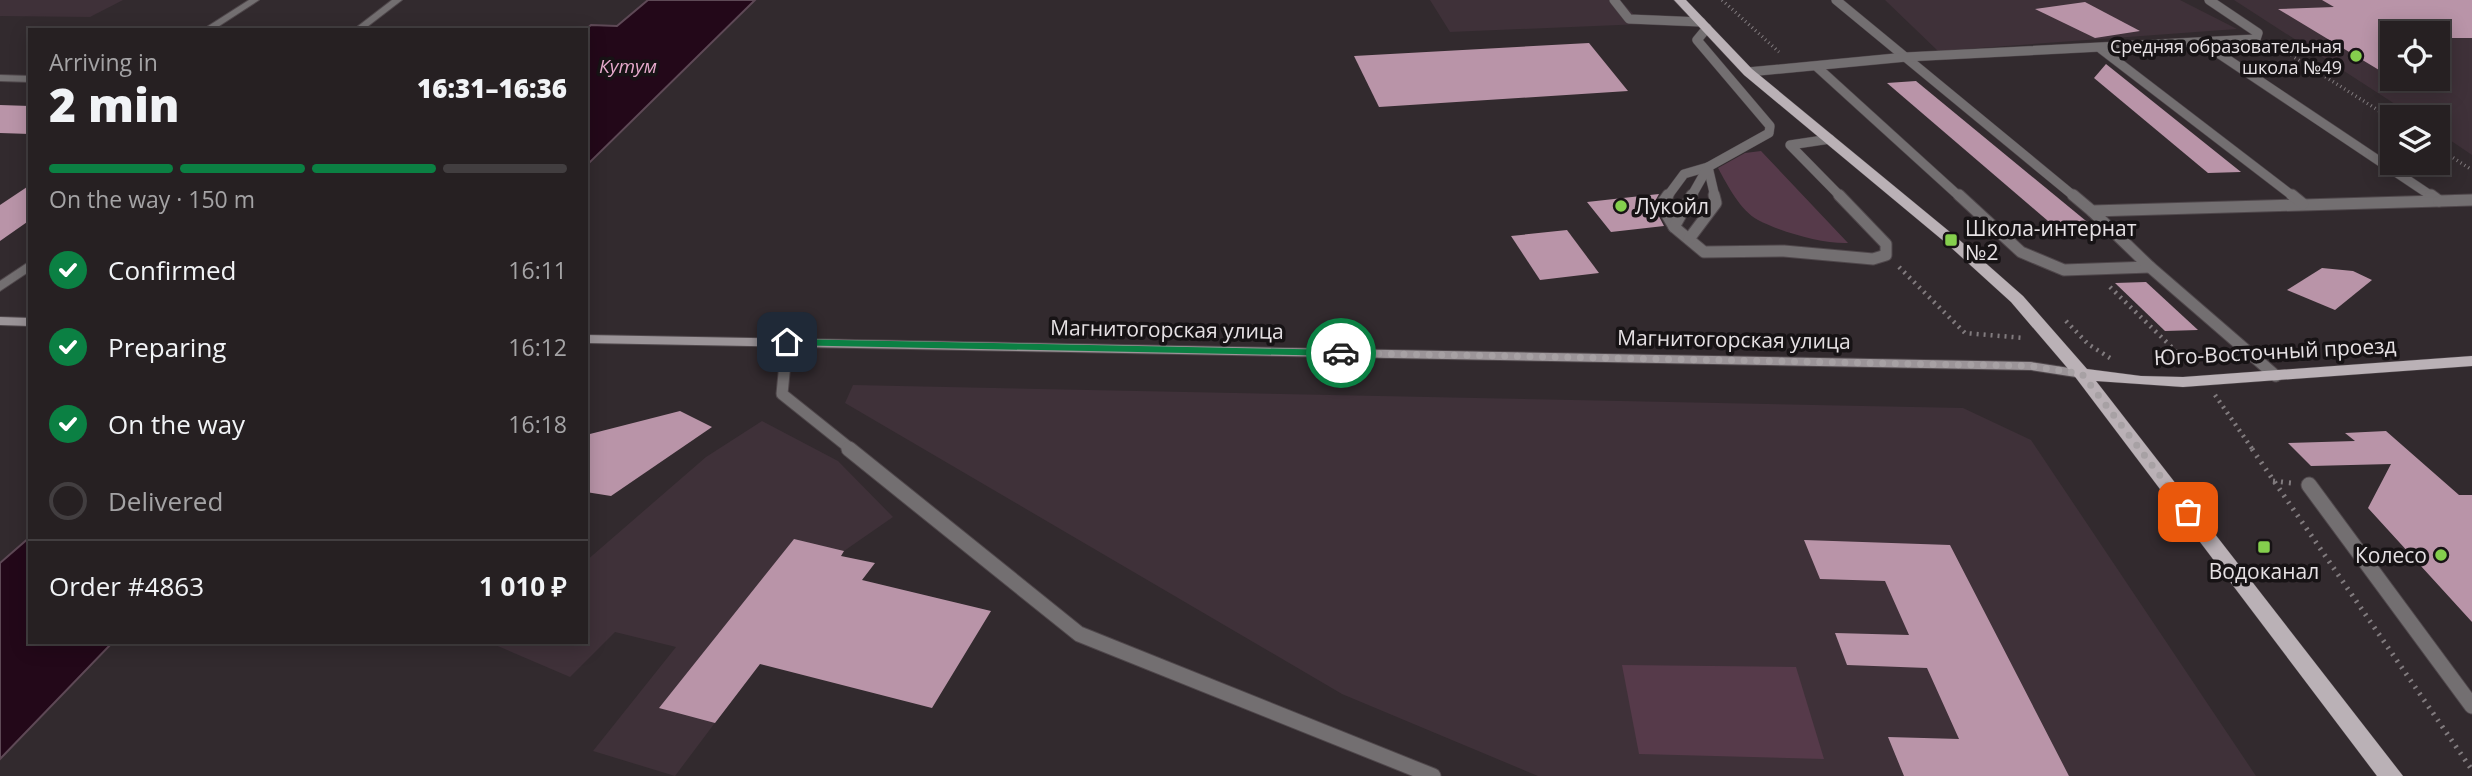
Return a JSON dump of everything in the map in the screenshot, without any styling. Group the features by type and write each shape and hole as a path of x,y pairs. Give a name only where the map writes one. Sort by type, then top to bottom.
{"main road":[{"path":"1680,0 1748,72 2017,299 2082,374 2391,776"},
{"path":"0,321 28,322"},
{"name":"Магнитогорская улица","path":"588,338 2031,366 2082,374"},
{"name":"Юго-Восточный проезд","path":"2082,374 2141,381 2183,382 2472,361"}],"street":[{"path":"209,28 255,0"},
{"path":"360,28 398,0"},
{"path":"0,78 28,79"},
{"path":"0,287 28,266"}],"lane":[{"path":"1614,0 1629,19 1704,25 1697,40 1770,127 1769,133 1708,167 1684,173 1661,205 1674,227 1704,252 1784,251 1873,259 1886,255 1886,244 1790,145 1830,139"},
{"path":"1836,0 2092,211 2150,267 2276,376"},
{"path":"1748,72 1906,57 2256,39 2258,33 2209,0"},
{"path":"2203,43 2439,201"},
{"path":"2101,49 2303,204"},
{"path":"1816,67 2021,252 2064,270 2150,267"},
{"path":"1674,227 1708,167"},
{"path":"1689,239 1716,203 1708,167"},
{"path":"2092,211 2472,200"},
{"path":"787,342 782,394 1079,634 1433,776"},
{"path":"2309,485 2472,706"}],"path":[{"path":"2258,33 2380,111"},
{"path":"2450,156 2472,170"},
{"path":"1886,255 1965,333"},
{"path":"2092,270 2187,362"}],"shaded area":[{"path":"0,0 123,0 90,17 0,16"},
{"path":"1430,0 1620,0 1643,24 1450,32"},
{"path":"1885,0 2180,0 2237,29 1938,51"},
{"name":"Средняя образовательная школа №49","path":"2234,0 2472,0 2472,155 2450,140 2450,105 2396,105"},
{"path":"1761,151 1848,243 1827,242 1790,233 1758,220 1746,210 1718,168 1745,153"},
{"path":"853,385 1963,408 2031,440 2256,776 1538,776 1342,694 845,403"},
{"path":"762,421 838,461 893,517 844,551 675,776 593,751 676,647 615,632 570,677 493,644 588,644 588,559 706,457"},
{"path":"1622,665 1796,667 1824,759 1639,754"}],"water":[{"name":"Кутум","path":"648,0 755,0 588,164 587,28 591,25 617,26"},
{"path":"28,539 28,644 111,644 0,759 0,563"}],"building":[{"path":"2322,0 2472,0 2472,38 2450,38 2450,21 2380,21 2379,70 2278,9 2334,7"},
{"path":"2085,2 2140,31 2095,38 2035,9"},
{"path":"1589,43 1628,91 1379,107 1354,56"},
{"path":"2106,64 2241,172 2208,173 2094,78"},
{"path":"1916,81 2097,230 2062,233 1887,83"},
{"path":"0,105 28,106 28,134 0,133"},
{"path":"28,186 28,221 0,241 0,205"},
{"path":"1659,194 1653,205 1664,226 1611,232 1587,202"},
{"path":"1567,230 1599,273 1540,280 1511,236"},
{"path":"2322,268 2353,271 2372,280 2335,310 2287,290"},
{"path":"2146,282 2198,330 2165,331 2115,283"},
{"path":"680,411 712,427 611,496 588,492 588,434"},
{"path":"2386,431 2459,495 2472,495 2472,622 2368,508 2391,464 2311,466 2288,443 2355,441 2345,433"},
{"path":"794,539 844,551 841,556 875,563 862,580 991,611 932,708 760,664 715,723 659,708"},
{"path":"1804,540 1950,545 2069,776 1904,776 1888,737 1959,739 1927,668 1847,665 1835,633 1909,635 1885,581 1820,579"}],"way so far":[{"path":"1341,353 2031,366 2082,374 2188,512"}],"place":[{"name":"Средняя образовательная школа №49","path":"2356,56"},
{"name":"Лукойл","path":"1621,206"},
{"name":"Школа-интернат №2","path":"1951,240"},
{"name":"Водоканал","path":"2264,547"},
{"name":"Колесо","path":"2441,555"}],"route":[{"path":"787,342 1341,353"}]}
